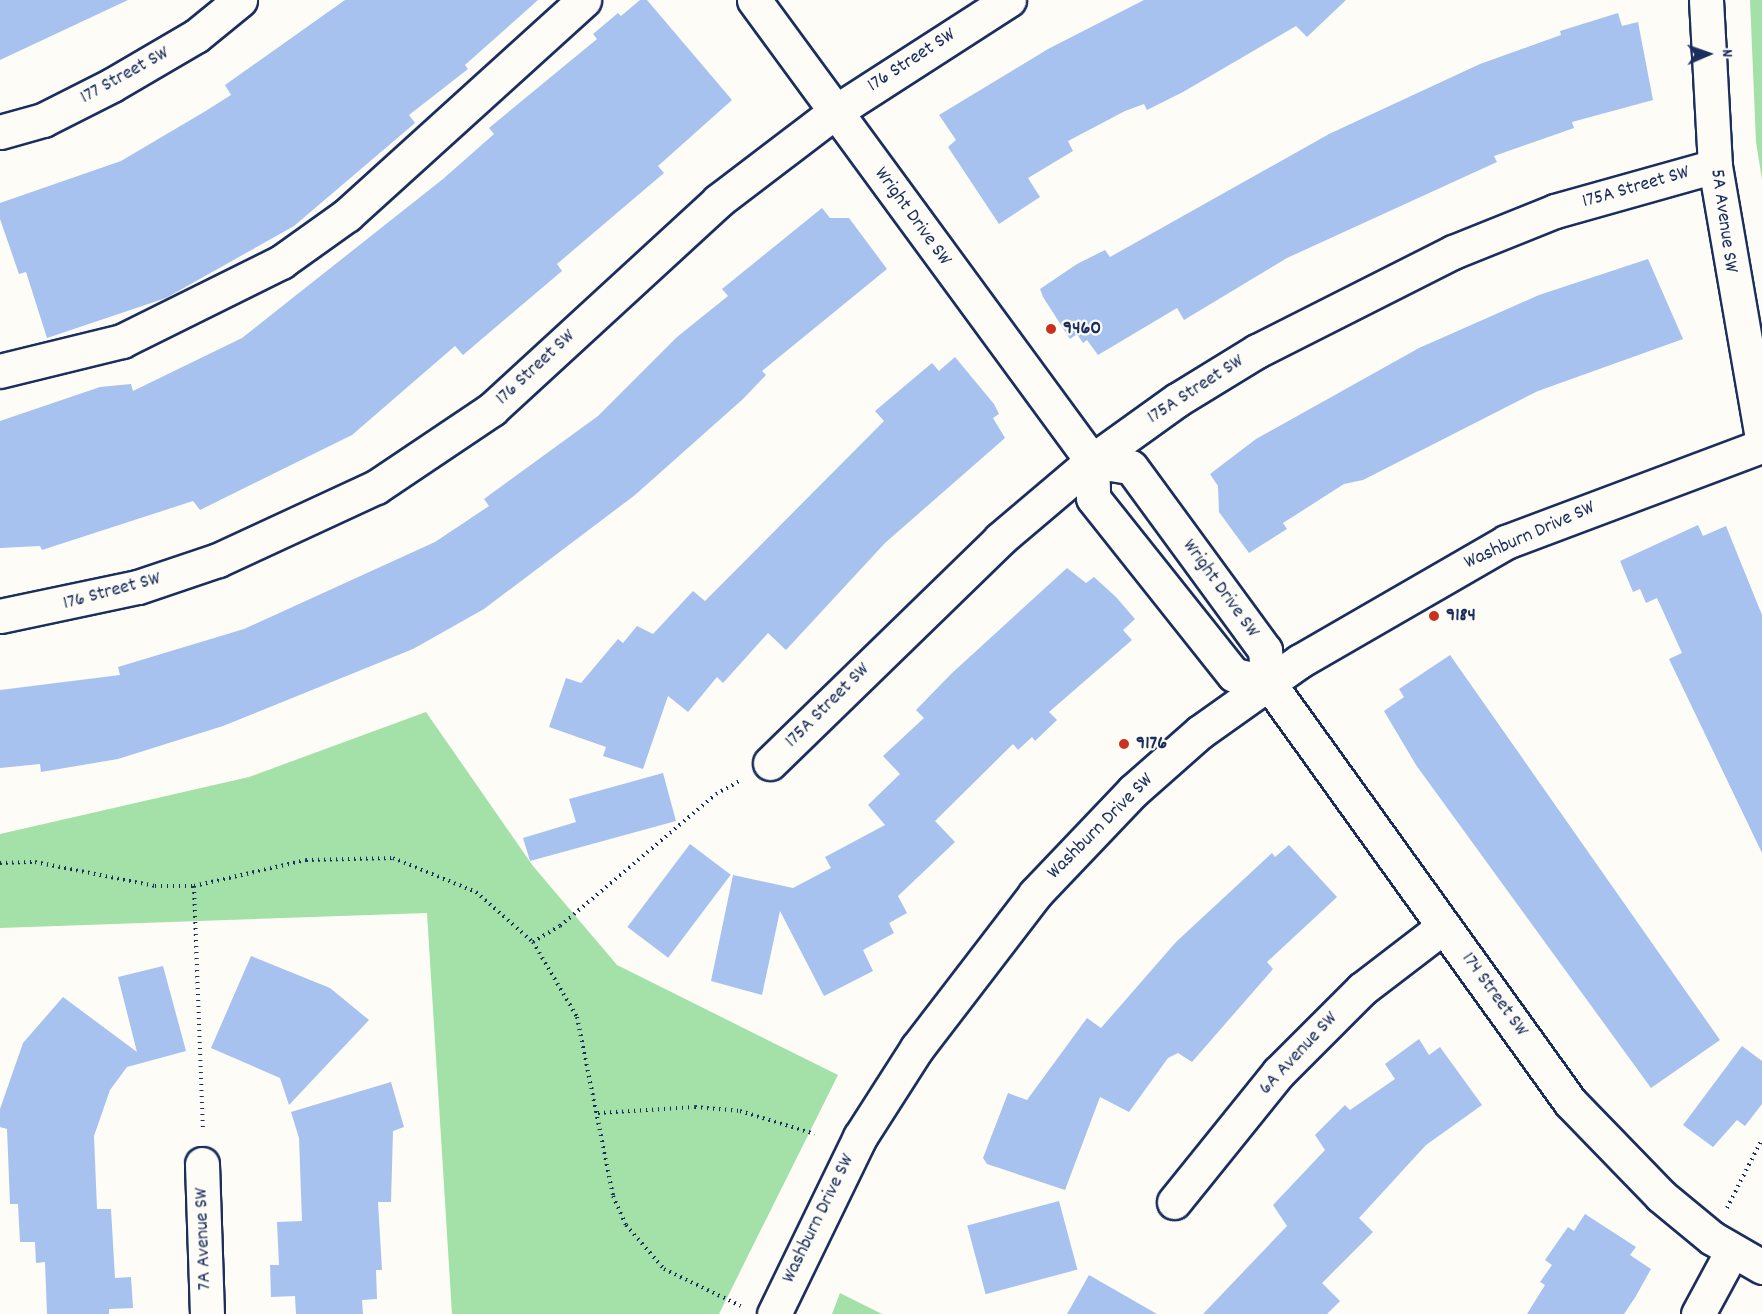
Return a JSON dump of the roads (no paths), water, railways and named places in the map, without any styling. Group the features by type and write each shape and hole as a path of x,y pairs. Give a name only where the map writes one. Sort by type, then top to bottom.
{"street":[{"name":"177 Street SW","path":"0,132 43,120 112,86 196,36 240,0"},
{"path":"0,370 122,341 281,262 348,215 584,0"},
{"name":"Wright Drive SW","path":"754,0 1092,461 1093,498 1234,675 1268,682 1265,650 1131,467 1092,461"},
{"name":"176 Street SW","path":"0,616 138,587 218,560 376,487 492,409 646,263 835,112 1009,0"},
{"name":"5A Avenue SW","path":"1706,0 1715,166 1762,439"},
{"name":"175A Street SW","path":"770,763 909,624 1092,461 1257,351 1453,252 1555,211 1715,166"},
{"name":"Washburn Drive SW","path":"774,1314 860,1137 974,969 1035,894 1133,791 1268,682 1506,542 1762,446"},
{"name":"174 Street SW","path":"1268,682 1444,926 1609,1147 1722,1244 1762,1267"},
{"name":"6A Avenue SW","path":"1174,1202 1278,1073 1362,989 1444,926"},
{"name":"7A Avenue SW","path":"202,1164 207,1314"},
{"path":"1698,1314 1722,1244"}],"place":[{"name":"9460","path":"1051,329"},
{"name":"9184","path":"1434,616"},
{"name":"9176","path":"1124,744"}]}
